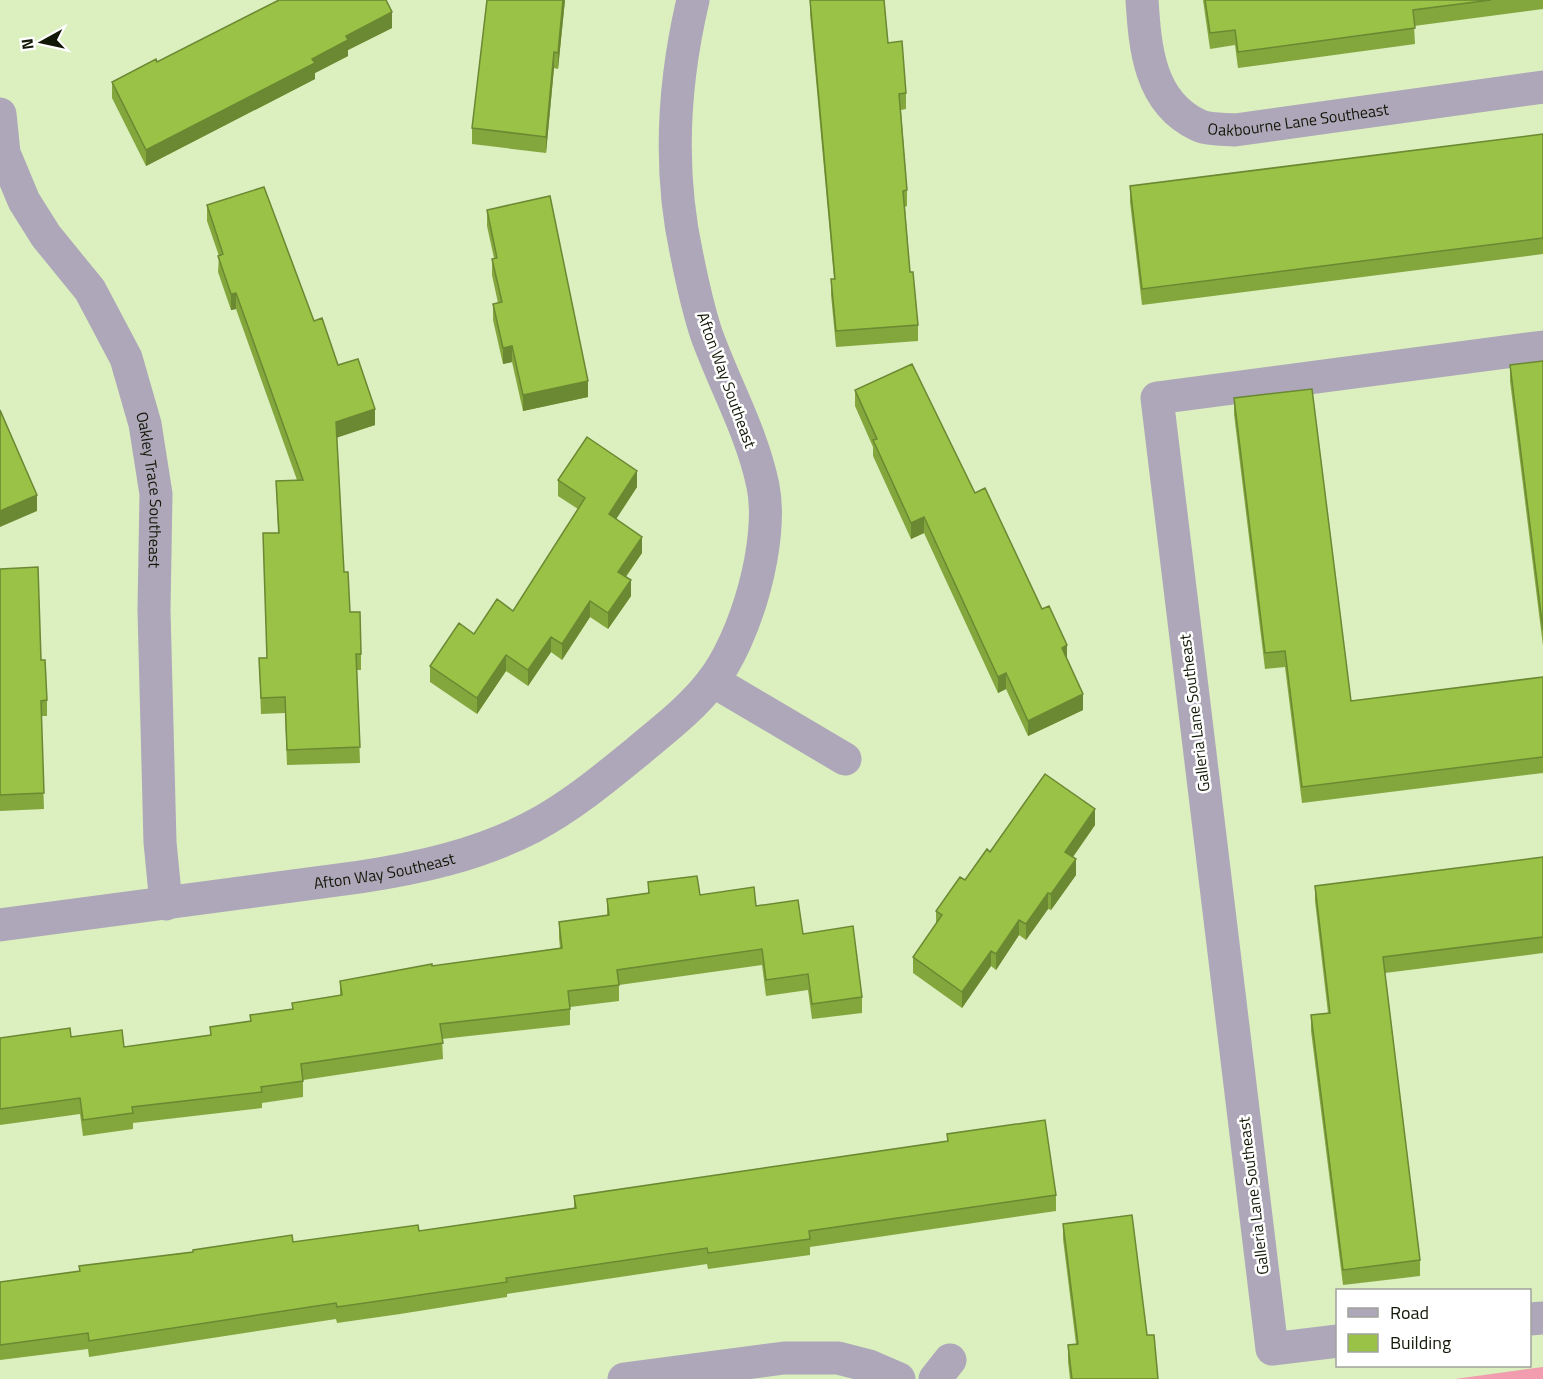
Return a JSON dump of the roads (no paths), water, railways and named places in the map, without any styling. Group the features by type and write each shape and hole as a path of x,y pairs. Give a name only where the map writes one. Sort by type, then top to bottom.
{"street":[{"name":"Afton Way Southeast","path":"0,925 166,904 419,867 485,848 532,827 578,799 680,716 712,681 739,631 756,584 764,533 764,488 750,439 706,332 677,207 674,135 676,102 679,69 693,0"},
{"name":"Oakbourne Lane Southeast","path":"1142,0 1150,70 1170,103 1199,126 1235,130 1543,87"},
{"name":"Oakley Trace Southeast","path":"0,114 4,153 24,201 46,236 90,290 126,358 146,424 156,495 154,610 158,796 166,904"},
{"name":"Galleria Lane Southeast","path":"1336,1341 1272,1349 1157,398 1543,347"},
{"path":"712,681 846,759"},
{"path":"624,1379 784,1358 838,1358 869,1366 899,1379"}]}
